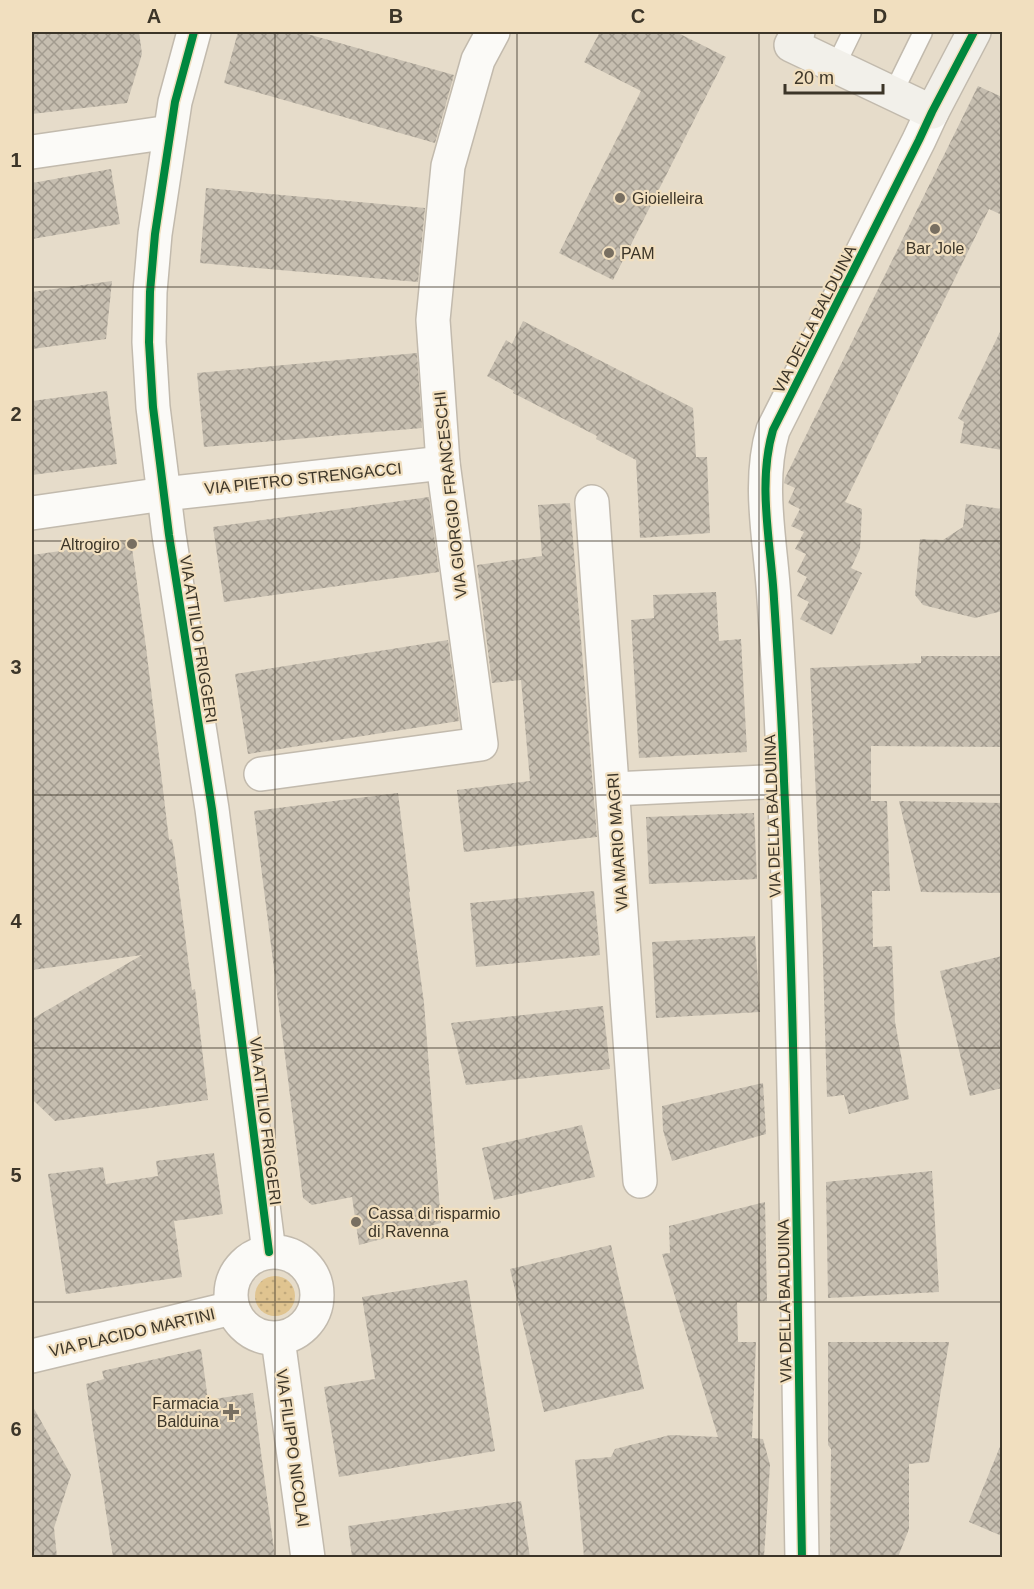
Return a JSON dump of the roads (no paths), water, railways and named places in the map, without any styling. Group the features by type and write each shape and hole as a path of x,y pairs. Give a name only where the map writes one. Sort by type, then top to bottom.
{"street":[{"name":"VIA ATTILIO FRIGGERI","path":"194,32 175,102 155,234 149,342 153,407 164,494 212,809 268,1252"},
{"name":"VIA GIORGIO FRANCESCHI","path":"261,774 481,744 443,463 433,320 448,166 478,60 493,32"},
{"path":"798,32 791,45 932,112 974,32"},
{"name":"VIA DELLA BALDUINA","path":"802,1557 795,1130 784,781 767,508 768,447 773,430 932,112"},
{"path":"32,152 170,132"},
{"name":"VIA PIETRO STRENGACCI","path":"32,513 164,494 443,463"},
{"name":"VIA MARIO MAGRI","path":"592,502 640,1181"},
{"path":"613,789 784,781"},
{"path":"268,1252 295,1257 312,1274 317,1289 317,1303 312,1317 292,1335 278,1339 263,1337 249,1331 239,1321 232,1308 230,1293 234,1278 242,1266 254,1257 268,1252"},
{"name":"VIA PLACIDO MARTINI","path":"32,1356 232,1308"},
{"name":"VIA FILIPPO NICOLAI","path":"278,1339 308,1557"}],"lane":[{"path":"835,67 852,32"},
{"path":"893,93 923,32"}],"place":[{"name":"Gioielleira","path":"620,198"},
{"name":"Bar Jole","path":"935,229"},
{"name":"PAM","path":"609,253"},
{"name":"Altrogiro","path":"132,544"},
{"name":"Cassa di risparmio di Ravenna","path":"356,1222"},
{"name":"Farmacia Balduina","path":"231,1412"}]}
